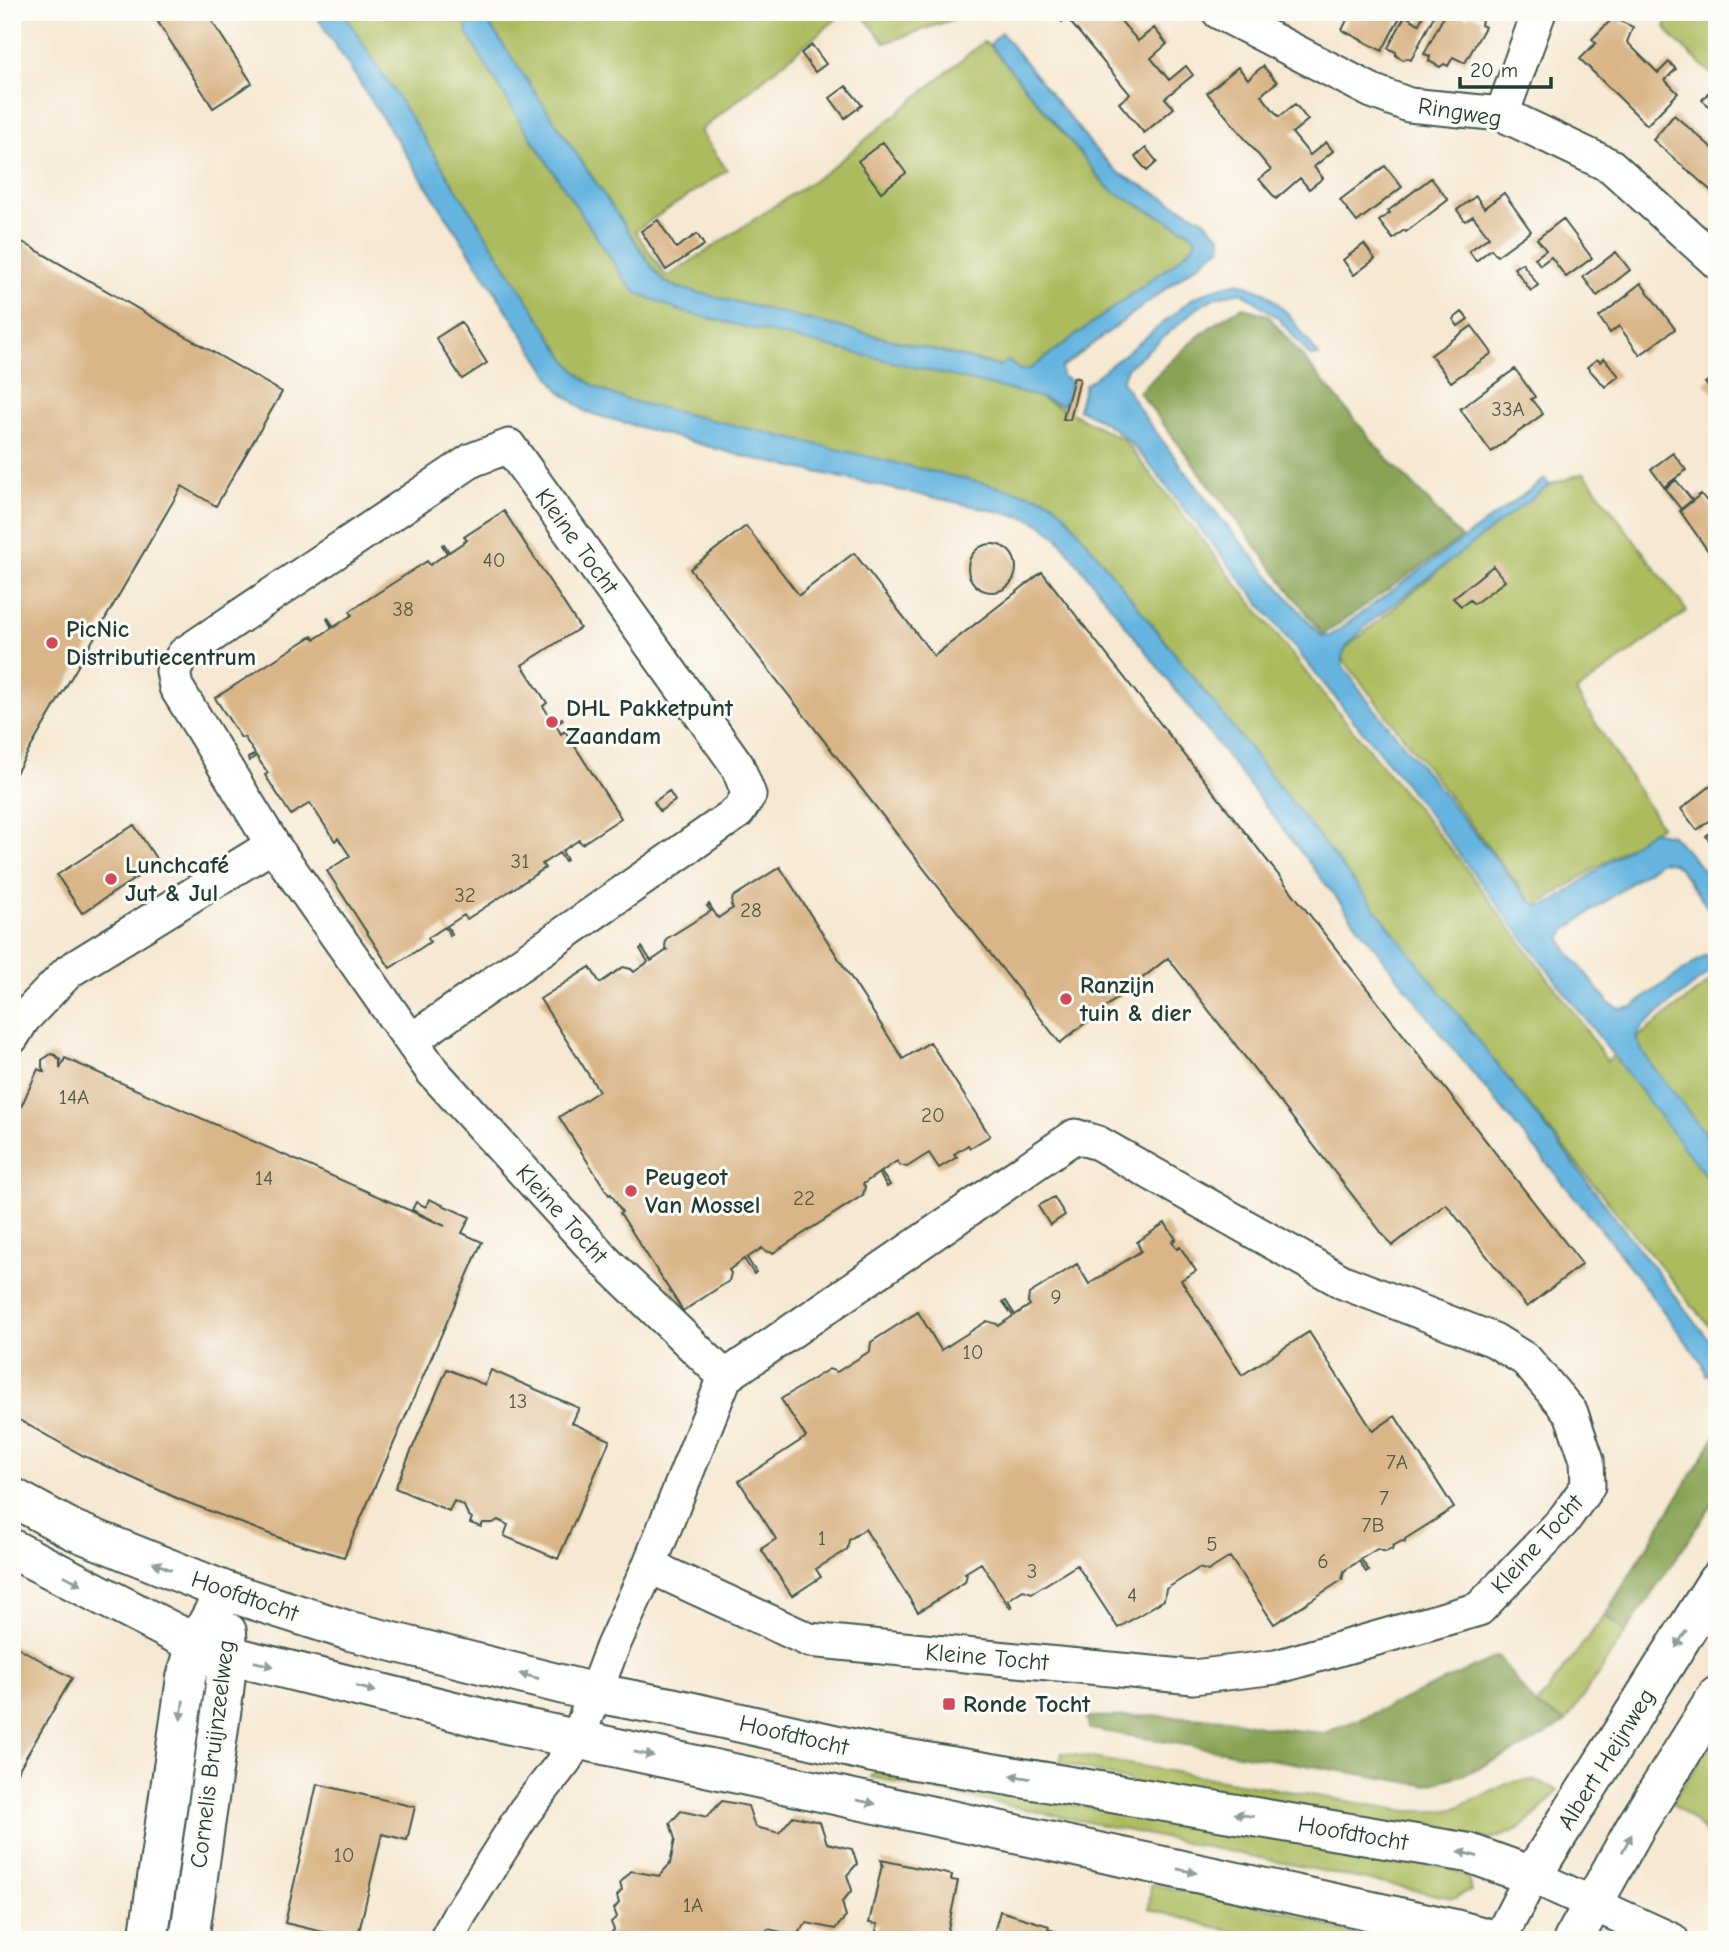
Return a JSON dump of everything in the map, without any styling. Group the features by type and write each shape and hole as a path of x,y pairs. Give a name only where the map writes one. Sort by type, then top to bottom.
{"main road":[{"name":"Hoofdtocht","path":"12,1497 73,1530 225,1591 349,1631 596,1693 873,1753 1469,1853 1532,1876"},
{"name":"Hoofdtocht","path":"12,1549 212,1649 577,1740 1455,1928 1497,1940"},
{"name":"Albert Heijnweg","path":"1532,1876 1717,1581"},
{"name":"Cornelis Bruijnzeelweg","path":"189,1940 212,1649 225,1591"},
{"name":"Cornelis Bruijnzeelweg","path":"150,1940 186,1678 212,1649"},
{"path":"1573,1940 1636,1826 1717,1696"}],"street":[{"name":"Ringweg","path":"1219,12 1372,91 1409,105 1502,114 1612,166 1717,262"},
{"path":"1502,114 1539,12"},
{"name":"Kleine Tocht","path":"412,1040 738,812 748,795 737,765 509,446 472,460 184,654 173,671 176,687 273,845 433,1072 608,1264 725,1377 1075,1136 1098,1143 1343,1282 1494,1340 1526,1360 1571,1413 1587,1460 1588,1486 1563,1521 1479,1609 1276,1667 1193,1677 809,1640 649,1566"},
{"path":"12,1037 23,1019 69,971 273,845"},
{"path":"446,1940 519,1822 577,1740 612,1648 649,1566 725,1377"},
{"name":"Hoofdtocht","path":"1532,1876 1672,1940"},
{"name":"Albert Heijnweg","path":"1497,1940 1532,1876"}],"green space":[{"path":"324,12 845,12 700,131 727,170 635,231 667,277 829,170 983,42 990,45 1104,185 1191,233 1196,239 1192,247 1174,263 1030,369 1020,370 1008,361 1000,366 679,288 665,282 655,271 488,22 520,121 627,283 637,293 1039,397 1123,439 1312,680 1458,858 1607,1061 1717,976 1717,1336 1056,518 580,396"},
{"path":"860,12 962,12 965,15 885,43"},
{"path":"1669,12 1717,12 1717,79 1672,37 1665,27"},
{"path":"1243,307 1268,315 1384,455 1461,538 1323,635 1139,392 1201,334"},
{"path":"1584,473 1687,611 1576,692 1661,826 1535,907 1339,654 1469,545 1549,485"},
{"path":"1717,1433 1717,1497 1626,1632 1605,1615"},
{"path":"1605,1615 1626,1632 1566,1722 1536,1706"},
{"path":"1498,1656 1536,1706 1566,1722 1530,1744 1465,1774 1425,1785 1089,1729 1087,1717 1227,1719 1264,1727 1324,1733"},
{"path":"1717,1737 1717,1852 1703,1830 1671,1803"},
{"path":"1062,1753 1406,1811 1454,1809 1511,1782 1525,1780 1558,1790 1530,1820 1513,1832 1493,1838 1465,1838 1140,1784 1060,1762"},
{"path":"876,1771 1446,1867 1468,1877 1471,1891 1452,1898 871,1777"},
{"path":"1151,1884 1289,1912 1366,1940 1263,1940 1149,1909"}],"water":[{"path":"314,12 343,12 558,347 576,371 591,384 635,402 1042,497 1053,502 1480,1042 1717,1350 1717,1373 1706,1375 1703,1364 1608,1238 1454,1050 1058,538 1044,526 1028,518 742,456 586,412 558,389"},
{"path":"470,16 479,16 488,22 655,271 665,282 679,288 999,366 1008,361 1020,370 1030,369 1174,263 1192,247 1196,239 1191,233 1104,184 990,45 1001,32 1094,148 1117,172 1204,220 1221,237 1221,247 1061,368 1062,376 1071,381 1064,406 1039,397 683,312 637,293 627,283 520,121 467,34 466,24"},
{"path":"1239,282 1265,292 1288,314 1319,356 1310,356 1278,318 1242,292 1216,297 1199,307 1127,368 1122,381 1141,412 1222,520 1321,636 1330,636 1545,479 1549,485 1368,624 1347,646 1342,656 1343,666 1529,900 1540,907 1555,901 1651,831 1672,835 1717,885 1717,921 1681,870 1673,863 1661,861 1566,930 1561,938 1566,949 1610,1004 1621,1009 1633,1007 1706,955 1717,966 1644,1025 1636,1037 1654,1068 1717,1148 1717,1191 1403,781 1144,458 1115,429 1078,409 1085,385 1193,298"}],"building":[{"path":"174,12 206,12 252,83 213,108 158,22"},
{"path":"1053,12 1129,12 1120,20 1138,41 1154,28 1167,44 1151,58 1169,80 1186,66 1193,75 1165,98 1174,108 1144,133 1119,103 1130,94 1067,18 1062,22"},
{"path":"1351,12 1396,12 1401,15 1382,51 1342,30"},
{"path":"1425,12 1436,12 1411,60 1396,56 1396,52 1388,48 1405,16 1419,24"},
{"path":"1446,12 1457,12 1467,18 1471,14 1482,20 1481,25 1485,27 1465,63 1453,57 1448,66 1444,64 1440,67 1429,61 1430,56 1424,54"},
{"path":"1613,18 1633,27 1627,42 1658,73 1669,62 1676,69 1665,80 1678,93 1647,125 1580,59 1596,43 1592,39"},
{"path":"812,45 826,64 815,72 801,53"},
{"path":"1263,66 1277,82 1261,95 1279,117 1295,104 1308,120 1292,133 1310,155 1326,142 1333,151 1314,167 1323,178 1309,189 1300,178 1276,199 1259,179 1271,170 1207,93 1238,67 1248,79"},
{"path":"846,86 862,105 845,118 830,98"},
{"path":"1708,93 1717,101 1717,113 1702,100"},
{"path":"1674,115 1717,152 1717,196 1653,140"},
{"path":"883,142 906,173 881,192 858,161"},
{"path":"1146,148 1157,162 1147,171 1135,157"},
{"path":"1385,166 1402,187 1357,222 1340,200"},
{"path":"1431,178 1448,200 1393,239 1379,221"},
{"path":"1504,193 1531,231 1497,256 1491,249 1476,261 1469,251 1489,237 1473,216 1465,221 1457,210 1476,196 1484,208"},
{"path":"1563,219 1592,258 1566,277 1551,257 1540,265 1535,258 1546,250 1537,239"},
{"path":"658,220 676,248 697,234 704,245 666,270 641,231"},
{"name":"PicNic Distributiecentrum","path":"12,236 282,392 216,506 182,486 12,780"},
{"path":"1364,244 1375,259 1354,275 1343,260"},
{"path":"1616,252 1630,270 1597,296 1583,277"},
{"path":"1522,263 1538,285 1531,291 1514,268"},
{"path":"1641,283 1675,329 1640,355 1619,326 1610,333 1599,317"},
{"path":"1462,312 1468,319 1458,326 1453,319"},
{"path":"461,322 487,363 462,379 436,338"},
{"path":"1472,326 1492,353 1451,382 1431,355"},
{"path":"1604,358 1619,376 1605,387 1587,367 1597,359 1600,362"},
{"path":"1515,369 1535,397 1531,399 1543,414 1491,452 1460,409"},
{"path":"1717,374 1717,397 1705,383"},
{"path":"1074,377 1080,379 1070,420 1063,419"},
{"path":"1673,453 1686,470 1664,487 1651,469"},
{"path":"1676,480 1692,500 1681,509 1665,489"},
{"path":"1701,494 1717,514 1717,560 1680,511"},
{"path":"504,511 580,628 522,665 547,703 543,706 554,723 562,718 556,725 561,734 565,731 621,818 582,844 579,840 562,851 567,860 559,853 542,864 545,868 467,919 464,915 447,926 452,934 450,936 445,927 428,938 430,942 390,968 327,871 350,856 338,838 335,841 310,803 291,815 256,756 249,761 248,758 255,754 215,698 312,636 315,639 332,628 328,618 334,627 352,615 350,611 427,561 430,565 447,553 442,545 444,544 449,552 467,540 464,537"},
{"path":"746,526 799,595 854,553 934,656 1042,572 1582,1264 1527,1307 1446,1204 1392,1246 1168,958 1060,1043 690,569"},
{"path":"992,544 1009,551 1016,568 1009,585 992,592 975,585 968,568 975,551"},
{"path":"1493,566 1505,581 1474,604 1470,600 1461,606 1453,598"},
{"path":"1717,781 1717,798 1713,801 1717,805 1717,815 1697,830 1681,809"},
{"path":"669,791 675,801 660,811 654,802"},
{"path":"1717,822 1717,851 1706,836 1715,829 1712,825"},
{"path":"134,825 159,863 82,913 57,875"},
{"path":"780,867 903,1059 930,1042 990,1136 970,1148 968,1145 954,1154 957,1157 939,1168 929,1153 907,1167 897,1161 881,1172 890,1185 887,1187 879,1173 863,1184 863,1195 773,1253 762,1248 747,1258 756,1272 754,1274 744,1259 729,1270 729,1281 683,1311 620,1213 622,1212 611,1194 609,1195 559,1117 599,1091 540,999 590,967 600,983 623,967 634,972 648,962 640,949 642,947 651,961 667,950 666,939 711,911 707,906 709,904 718,918 733,908 733,897"},
{"path":"51,1054 60,1060 60,1069 65,1058 445,1226 412,1210 416,1202 426,1207 429,1199 470,1217 462,1233 482,1242 344,1557 285,1540 181,1500 84,1456 12,1416 12,1127 38,1069 44,1072 42,1060"},
{"path":"1054,1197 1065,1215 1050,1225 1038,1206"},
{"path":"1165,1223 1176,1239 1172,1241 1177,1249 1180,1247 1196,1271 1181,1280 1242,1375 1309,1332 1373,1431 1395,1416 1454,1508 1405,1539 1405,1542 1393,1546 1392,1550 1386,1552 1377,1549 1361,1559 1369,1571 1366,1572 1359,1561 1344,1571 1342,1580 1274,1624 1230,1557 1208,1571 1199,1568 1166,1589 1164,1600 1118,1628 1077,1565 1032,1593 1023,1590 1008,1600 1012,1607 1010,1608 981,1563 965,1573 965,1582 918,1612 865,1529 849,1540 847,1550 816,1569 821,1577 792,1596 761,1549 776,1539 739,1481 806,1437 781,1399 829,1369 837,1372 870,1351 871,1342 918,1312 941,1350 987,1321 998,1326 1013,1316 1003,1302 1006,1301 1015,1315 1030,1305 1029,1294 1077,1264 1089,1284 1141,1251 1137,1242"},
{"path":"447,1369 485,1385 491,1370 579,1408 572,1423 610,1440 558,1559 504,1536 508,1525 498,1520 483,1523 481,1527 470,1523 472,1518 464,1506 454,1501 449,1511 395,1488"},
{"path":"12,1644 72,1678 12,1781"},
{"path":"317,1784 415,1807 407,1840 382,1834 357,1940 285,1923"},
{"path":"722,1801 748,1806 755,1827 779,1833 793,1816 820,1822 827,1843 852,1849 857,1864 847,1875 852,1890 842,1902 846,1917 835,1929 807,1923 796,1935 768,1929 758,1940 730,1934 725,1940 610,1940 608,1936 614,1930 611,1922 617,1917 614,1909 619,1903 617,1896 622,1890 620,1883 631,1871 659,1876 670,1864 675,1839 670,1823 681,1811 707,1817"},
{"path":"881,1860 952,1875 951,1880 958,1881 946,1939 874,1938 878,1924 869,1923 882,1865 884,1866"},
{"path":"1000,1911 1049,1926 1048,1929 1082,1940 992,1940"}],"place":[{"name":"PicNic Distributiecentrum","path":"52,643"},
{"name":"DHL Pakketpunt Zaandam","path":"552,722"},
{"name":"Lunchcafé Jut & Jul","path":"111,879"},
{"name":"Ranzijn tuin & dier","path":"1066,999"},
{"name":"Peugeot Van Mossel","path":"631,1191"},
{"name":"Ronde Tocht","path":"949,1704"}]}
